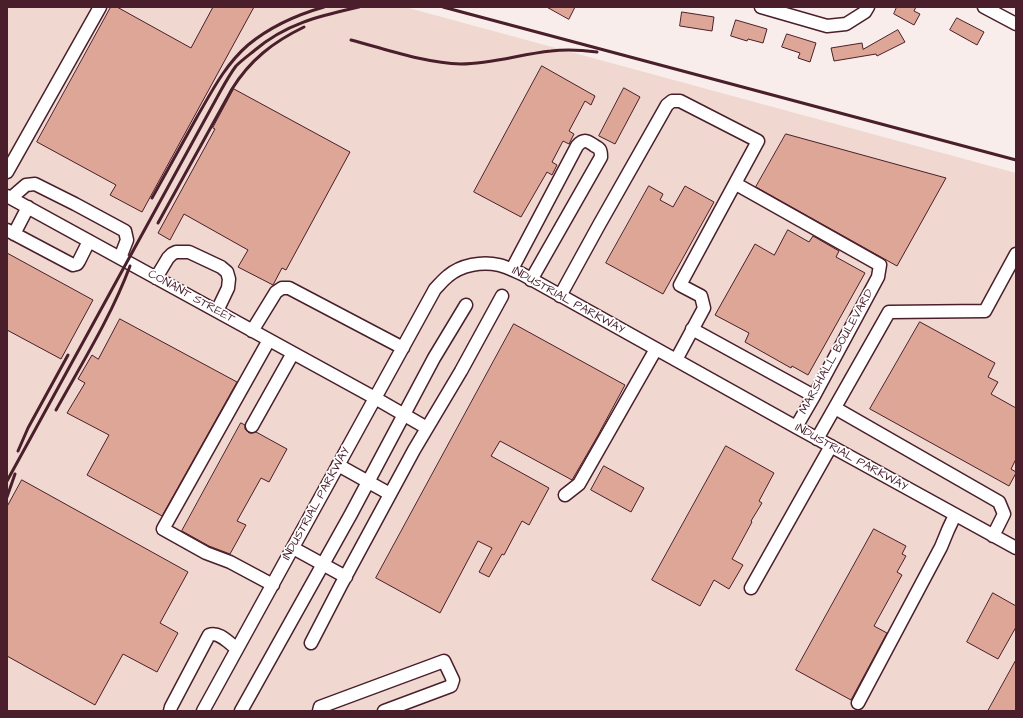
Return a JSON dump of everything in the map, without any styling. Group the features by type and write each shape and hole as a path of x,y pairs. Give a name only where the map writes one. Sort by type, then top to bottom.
{"street":[{"path":"7,172 100,7"},
{"path":"761,7 827,26 846,24 865,12 868,7"},
{"path":"984,7 1015,22"},
{"path":"560,296 667,105 672,101 680,102 758,141 680,285 701,296 704,308 676,360"},
{"path":"512,269 577,146 584,141 589,142 599,149 601,152 601,157 531,280"},
{"path":"9,197 26,185 35,184 125,231 127,240 120,258"},
{"name":"MARSHALL BOULEVARD","path":"736,184 880,265 878,277 796,427"},
{"name":"CONANT STREET","path":"9,197 427,428"},
{"path":"28,207 11,232 73,265 77,264 89,241"},
{"path":"156,278 168,258 176,252 189,252 221,267 227,272 230,279 217,311"},
{"path":"817,438 889,312 985,311 1016,254"},
{"name":"INDUSTRIAL PARKWAY","path":"203,711 435,289 448,275 466,266 480,263 499,265 512,269 1016,548"},
{"path":"252,330 276,292 282,288 289,288 403,348"},
{"path":"311,643 390,494 502,296"},
{"path":"241,711 323,564 434,358 466,305"},
{"path":"692,329 814,396"},
{"path":"268,340 164,529 206,553 230,562 273,585"},
{"path":"565,495 579,484 656,349"},
{"path":"252,426 293,353"},
{"path":"835,408 999,502 1004,514 993,536"},
{"path":"751,588 831,446"},
{"path":"338,465 390,494"},
{"path":"858,702 941,546 955,515"},
{"path":"293,548 346,576"},
{"path":"170,709 205,640 209,635 217,634 237,649"},
{"path":"319,711 320,707 444,661 453,680 451,686 384,711"}],"shaded area":[{"path":"7,7 405,7 1016,173 1016,711 7,711"}],"building":[{"path":"111,7 117,7 191,48 213,7 254,7 142,212 110,195 116,185 37,142"},
{"path":"547,7 575,7 569,19"},
{"path":"897,7 916,7 914,11 920,14 914,25 894,14"},
{"path":"682,12 714,17 712,31 680,26"},
{"path":"957,18 984,32 977,45 950,30"},
{"path":"736,20 767,29 763,43 748,39 747,41 731,36"},
{"path":"898,30 905,42 877,56 876,54 834,61 831,48 862,43 863,49"},
{"path":"787,34 816,43 810,62 798,58 800,53 782,47"},
{"path":"542,66 595,96 591,105 585,101 569,131 574,134 569,144 563,141 552,162 557,165 552,175 547,172 521,217 474,192"},
{"path":"624,88 640,97 615,144 599,136"},
{"path":"234,89 350,152 286,270 282,268 273,285 238,267 248,250 184,214 170,240 158,233 215,129 213,128"},
{"path":"786,134 946,178 897,266 756,187"},
{"path":"649,186 663,194 660,200 673,207 685,186 714,202 663,294 606,263"},
{"path":"788,230 809,242 813,236 839,251 836,257 865,273 808,375 792,366 791,368 745,342 749,333 715,315 755,244 774,255"},
{"path":"7,253 93,300 61,359 7,330"},
{"path":"120,319 237,382 162,516 87,475 109,435 67,413 85,383 78,379 92,355 98,359"},
{"path":"920,322 995,363 988,377 998,382 991,394 1016,408 1016,459 1011,469 1016,473 1009,486 870,409"},
{"path":"514,324 625,385 572,480 500,441 491,456 549,488 529,525 522,521 504,555 502,554 489,577 479,572 492,548 478,541 440,613 376,578"},
{"path":"241,423 245,425 245,429 249,433 256,432 287,449 269,482 261,478 237,521 246,525 230,554 209,546 182,531"},
{"path":"726,446 774,473 759,501 762,503 732,559 743,565 729,589 714,580 700,606 652,580"},
{"path":"604,466 644,488 631,512 591,490"},
{"path":"22,480 188,572 160,623 178,633 157,672 123,654 95,705 7,656 7,507"},
{"path":"874,529 906,546 902,554 906,556 897,572 902,575 874,626 887,633 851,700 796,670"},
{"path":"993,593 1016,606 1016,627 998,659 967,642"},
{"path":"1016,660 1016,711 988,711"}],"railway":[{"path":"152,198 197,117 232,61 248,45 266,32 294,18 324,7"},
{"path":"7,481 220,92 236,66 279,33 317,17 359,7"},
{"path":"443,7 1016,160"},
{"path":"158,223 232,89 246,69 272,46 304,27"},
{"path":"351,40 419,58 461,64 473,64 557,50 597,52"},
{"path":"56,410 105,322 130,266"},
{"path":"18,451 28,428 68,355"},
{"path":"7,497 15,474"}]}
